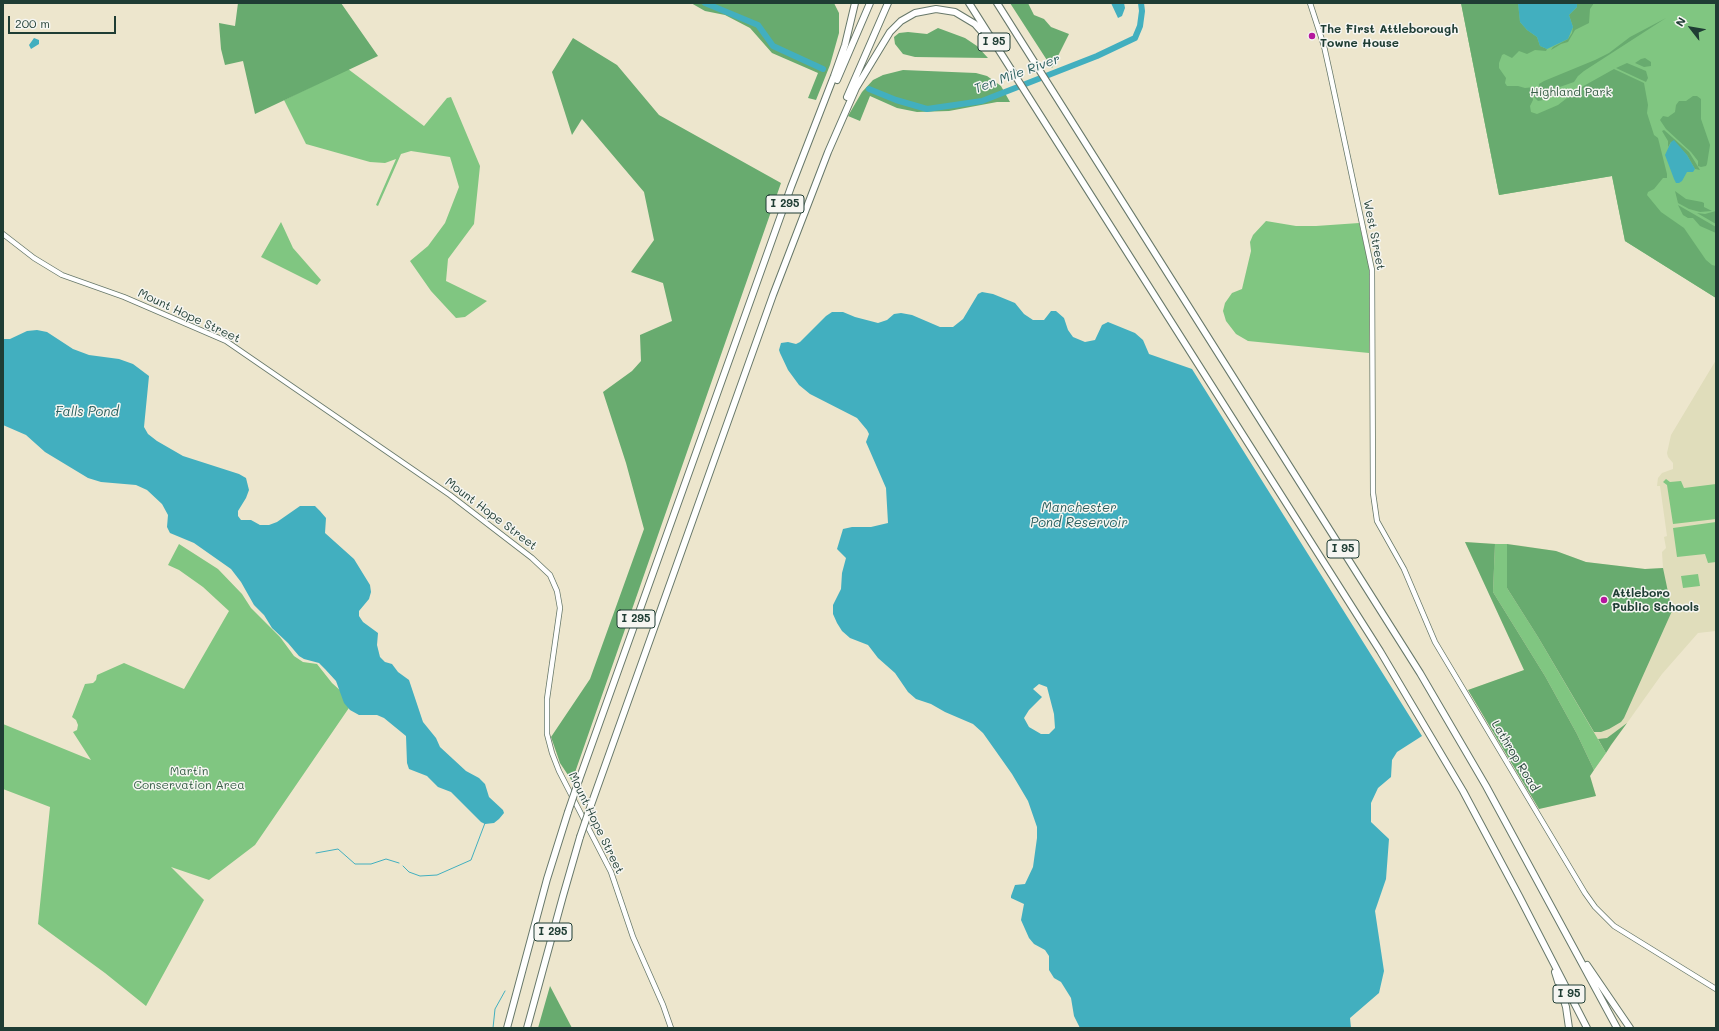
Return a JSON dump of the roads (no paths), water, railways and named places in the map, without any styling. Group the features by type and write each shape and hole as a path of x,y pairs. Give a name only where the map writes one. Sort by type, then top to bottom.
{"highway":[{"path":"826,102 845,44 854,3"},
{"path":"826,102 870,3"},
{"path":"844,110 888,3"},
{"name":"I 95","path":"969,3 1380,651 1463,791 1552,959 1586,1028"},
{"name":"I 95","path":"997,3 1420,673 1489,792 1617,1028"},
{"path":"844,110 890,32 901,21 915,13 936,9 958,13 974,24 1003,57"},
{"name":"I 295","path":"507,1028 544,891 579,780 791,187 816,123 826,102"},
{"name":"I 295","path":"528,1028 562,896 591,805 811,186 844,110"},
{"path":"1574,948 1630,1028"},
{"path":"1552,959 1566,1007 1569,1028"}],"street":[{"name":"West Street","path":"1310,3 1324,46 1372,270 1373,476"},
{"name":"Mount Hope Street","path":"3,234 34,258 62,275 124,297 226,341 450,495 532,558 550,574 557,591 560,608 546,699 547,734 552,753 559,771 611,872 633,937 662,1002 671,1028"},
{"name":"Lathrop Road","path":"1373,476 1374,508 1377,521 1404,569 1430,633 1585,893 1595,907 1614,926 1716,990"}],"water":[{"path":"1111,3 1124,3 1125,8 1122,16 1118,18"},
{"path":"1518,3 1577,3 1577,7 1569,15 1573,27 1568,39 1547,49 1540,46 1537,37 1527,30 1520,22"},
{"path":"34,38 39,40 39,44 31,49 29,45"},
{"path":"1674,140 1687,155 1695,169 1693,172 1687,172 1682,181 1679,183 1676,183 1674,179 1665,155 1671,142"},
{"name":"Manchester Pond Reservoir","path":"982,292 993,294 1015,303 1024,314 1033,320 1044,320 1051,311 1056,311 1064,318 1068,330 1073,337 1085,342 1095,340 1102,325 1108,322 1135,333 1143,340 1149,354 1192,369 1422,736 1397,752 1392,760 1391,777 1378,788 1371,803 1371,822 1389,839 1386,879 1375,911 1384,971 1379,993 1350,1018 1351,1028 1080,1028 1074,1016 1071,998 1061,982 1054,978 1049,970 1049,956 1045,950 1034,944 1029,938 1021,920 1024,904 1011,898 1015,885 1025,884 1033,867 1037,838 1037,827 1028,801 1012,774 983,733 973,724 945,712 931,704 916,699 908,692 895,673 878,658 868,645 850,638 842,631 837,623 833,614 833,605 841,589 842,573 846,558 837,549 843,529 852,527 871,527 888,523 886,488 866,442 869,434 867,430 857,418 810,394 799,385 788,370 780,353 779,350 781,343 788,342 796,344 800,342 832,312 843,312 878,323 887,320 894,314 901,313 912,315 940,327 953,327 963,319 978,294","holes":["1039,684 1047,687 1054,714 1055,728 1049,734 1041,734 1029,727 1024,718 1029,710 1042,697 1033,689"]},
{"name":"Falls Pond","path":"37,330 47,332 73,349 89,355 119,359 133,364 149,376 144,427 148,434 183,456 239,474 246,478 249,490 238,511 238,516 241,520 251,520 260,525 269,525 277,522 300,506 315,506 320,511 326,518 325,533 354,559 370,585 371,592 369,599 359,611 359,616 363,622 378,633 377,645 380,657 385,662 392,664 398,672 409,680 423,722 436,738 440,747 466,771 479,778 485,784 489,797 503,810 504,813 499,819 494,823 485,824 481,822 451,792 438,787 427,776 409,769 407,763 406,736 384,718 377,715 359,715 350,710 344,703 336,681 319,663 299,656 272,628 264,615 254,605 241,582 231,569 194,543 170,533 167,527 168,515 162,504 147,490 136,485 101,482 88,478 45,452 26,435 3,425 3,339 10,339 27,331"}],"waterway":[{"name":"Ten Mile River","path":"705,3 758,25 773,46 823,69"},
{"name":"Ten Mile River","path":"869,89 896,100 927,109 982,101 1097,56 1135,38 1140,26 1142,11 1141,3"},
{"path":"403,866 409,872 420,876 437,875 471,860 485,823"},
{"path":"316,853 338,849 355,864 371,864 386,859 399,863"},
{"path":"493,1028 495,1009 505,991"}],"place":[{"name":"The First Attleborough Towne House","path":"1312,36"},
{"name":"Attleboro Public Schools","path":"1604,600"}],"park label":[{"name":"Highland Park","path":"1571,92"},
{"name":"Martin Conservation Area","path":"189,778"}]}
